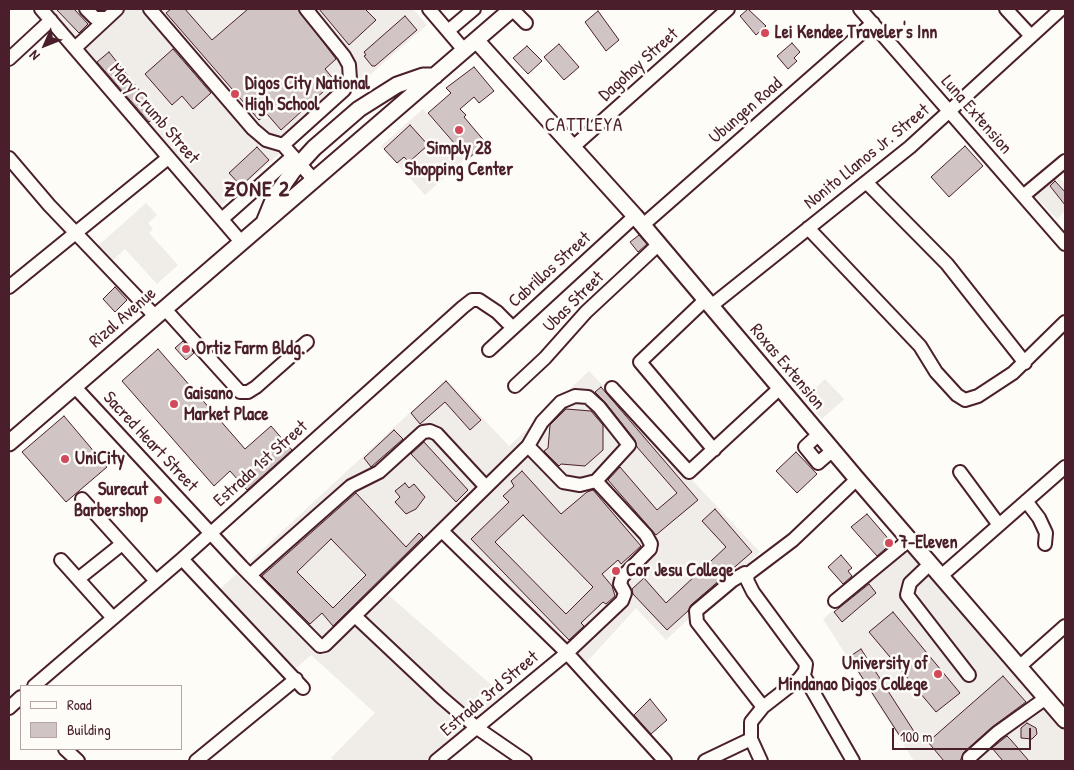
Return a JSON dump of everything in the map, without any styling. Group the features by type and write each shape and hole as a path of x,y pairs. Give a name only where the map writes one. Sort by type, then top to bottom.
{"main road":[{"name":"Rizal Avenue","path":"10,438 242,243 512,9"},
{"name":"Roxas Extension","path":"470,45 573,147 639,221 832,450 1065,720"},
{"name":"Rizal Avenue","path":"264,223 274,198 296,160 383,92 410,79 435,76"}],"street":[{"name":"Mary Crumb Street","path":"41,9 242,243"},
{"path":"86,9 95,18 106,18"},
{"path":"75,48 117,9"},
{"path":"152,9 254,129 266,140 283,145 314,180"},
{"path":"283,145 344,90 350,79 349,65 344,56 306,9"},
{"path":"429,9 448,31 470,45"},
{"path":"448,31 474,9"},
{"path":"512,9 526,24"},
{"name":"Dagohoy Street","path":"573,147 728,9"},
{"name":"Luna Extension","path":"860,9 1065,244"},
{"path":"1006,9 1031,36"},
{"name":"Nonito Llanos Jr. Street","path":"714,450 640,362 708,302 808,228 950,112 1061,9"},
{"path":"9,59 51,20"},
{"name":"Ubungen Road","path":"639,221 872,23"},
{"path":"9,158 75,233 240,392 248,392 256,387 307,342"},
{"path":"9,287 168,158"},
{"path":"222,219 296,160"},
{"path":"1023,196 1065,161"},
{"path":"866,182 947,264 1025,363"},
{"name":"Cabrillos Street","path":"489,350 639,221"},
{"path":"808,228 920,346 936,372 962,398 969,400 978,396 1025,363 1065,322"},
{"name":"Ubas Street","path":"515,386 535,368 586,312 659,244"},
{"name":"Estrada 1st Street","path":"35,685 182,559 472,300 479,300 487,304 513,328"},
{"name":"Sacred Heart Street","path":"74,386 210,533 320,646 325,645 355,616"},
{"path":"612,388 690,472 780,388"},
{"path":"525,761 477,728 441,697 355,616 444,534 486,487 528,446 542,422 561,402 575,396 588,398 610,419 629,445 596,481 580,485 563,482 528,446"},
{"path":"246,571 352,486 379,472 423,432 430,431 438,434 486,487"},
{"path":"941,576 1065,467"},
{"path":"960,472 999,525"},
{"path":"763,707 697,622 696,611 733,580 745,573 748,574 804,530 857,479"},
{"name":"Estrada 3rd Street","path":"436,761 567,653 622,601 625,593 620,581 648,552 651,544 646,535 596,481"},
{"path":"82,499 156,581"},
{"path":"1026,502 1039,518 1046,533 1045,544"},
{"path":"444,534 567,653 665,761"},
{"path":"835,601 909,540"},
{"path":"78,579 122,544"},
{"path":"182,559 299,684 196,761"},
{"path":"61,560 113,618"},
{"path":"930,564 910,583 907,594 969,675"},
{"path":"748,574 747,580 753,592 806,662 803,674 763,707 751,722 752,739 760,761"},
{"path":"1019,666 1065,626"},
{"path":"803,674 853,761"},
{"path":"969,758 997,733 1046,698"},
{"path":"705,761 752,739"},
{"path":"66,750 78,761"}],"shaded area":[{"name":"Digos City National High School","path":"48,9 413,9 427,25 219,207"},
{"path":"423,109 466,158 425,195 381,146"},
{"path":"1056,175 1065,184 1065,211 1057,219 1034,195"},
{"path":"146,203 157,215 148,223 153,229 149,233 178,265 157,284 125,249 112,261 98,246"},
{"name":"Cor Jesu College","path":"589,371 760,552 666,640 636,608 585,664 451,530 386,593 503,695 425,761 335,761 331,758 375,713 311,655 294,670 219,590 446,379 509,446"},
{"path":"825,379 844,399 822,419 804,399"},
{"name":"University of Mindanao Digos College","path":"908,545 1065,729 1065,761 914,761 823,619"}],"building":[{"path":"56,9 74,9 88,24 79,33"},
{"path":"171,9 185,9 212,40 248,9 298,9 336,59 325,69 335,81 281,130 267,114 259,120 166,13"},
{"path":"319,9 365,9 376,20 349,45"},
{"path":"748,9 766,26 756,35 740,16"},
{"path":"598,11 619,40 606,51 585,22"},
{"path":"405,16 417,30 375,66 372,66 364,56 366,55 364,52"},
{"path":"792,43 800,52 794,58 797,61 788,69 777,56"},
{"path":"559,44 579,67 564,80 544,57"},
{"path":"527,46 542,61 528,74 513,58"},
{"path":"173,49 211,93 193,109 182,96 172,105 145,74"},
{"path":"109,52 159,115 149,122 97,62"},
{"path":"474,67 494,91 479,103 474,97 460,109 466,115 464,117 486,143 468,159 428,113 451,93 446,88"},
{"path":"410,125 428,145 409,162 404,157 397,163 384,149"},
{"path":"965,146 983,166 949,197 931,177"},
{"path":"257,147 269,160 241,186 229,173"},
{"path":"1055,181 1065,192 1065,205 1050,186"},
{"path":"639,235 647,244 638,252 630,242"},
{"path":"115,287 127,300 115,312 103,299"},
{"name":"Ortiz Farm Bldg.","path":"183,341 194,353 186,360 175,348"},
{"name":"Gaisano Market Place","path":"158,349 245,449 271,426 292,450 247,490 230,471 214,486 122,381"},
{"path":"446,381 481,420 470,430 445,402 420,424 411,413"},
{"path":"601,387 698,500 656,535 608,480 620,467 657,510 677,493 637,447 635,440 595,392"},
{"path":"566,409 591,411 603,425 603,450 585,466 561,464 559,466 544,451 548,448 550,425"},
{"name":"UniCity","path":"64,416 107,467 66,502 22,452"},
{"path":"394,430 403,439 371,467 364,458"},
{"path":"424,442 468,490 456,502 411,454"},
{"path":"796,452 817,474 797,493 776,471"},
{"path":"522,471 561,514 587,492 593,490 641,546 621,564 618,560 602,574 612,586 615,596 606,604 603,602 581,623 584,626 569,640 471,539 509,502 503,496 514,486 511,481","holes":["523,515 593,587 566,614 495,542"]},
{"path":"405,483 409,488 414,484 425,497 416,509 406,514 395,502 400,497 395,491"},
{"path":"356,493 406,547 419,533 423,537 333,626 322,613 310,624 262,576","holes":["331,539 366,575 333,608 297,572"]},
{"path":"715,509 752,552 691,605 688,611 667,630 633,594 632,589 644,578 666,603 726,547 702,521"},
{"path":"867,514 892,543 877,556 851,527"},
{"path":"841,555 852,568 848,571 852,576 843,584 828,567"},
{"path":"869,584 876,593 842,622 834,612"},
{"path":"893,612 960,693 936,712 869,632"},
{"path":"861,649 915,733 903,741 849,657"},
{"path":"1003,676 1026,702 992,727 964,752 960,761 944,761 928,742"},
{"path":"650,699 667,720 651,734 634,715"},
{"path":"1027,723 1036,728 1037,734 1032,739 1021,738 1021,728"},
{"path":"1007,736 1029,761 1003,761 992,748"}],"place":[{"name":"Lei Kendee Traveler's Inn","path":"765,33"},
{"name":"Digos City National High School","path":"235,94"},
{"name":"Simply 28 Shopping Center","path":"459,130"},
{"name":"Ortiz Farm Bldg.","path":"186,349"},
{"name":"Gaisano Market Place","path":"174,404"},
{"name":"UniCity","path":"65,459"},
{"name":"Surecut Barbershop","path":"158,500"},
{"name":"7-Eleven","path":"889,543"},
{"name":"Cor Jesu College","path":"616,571"},
{"name":"University of Mindanao Digos College","path":"938,674"}],"district":[{"name":"CATTLEYA","path":"584,126"},
{"name":"ZONE 2","path":"257,190"}]}
